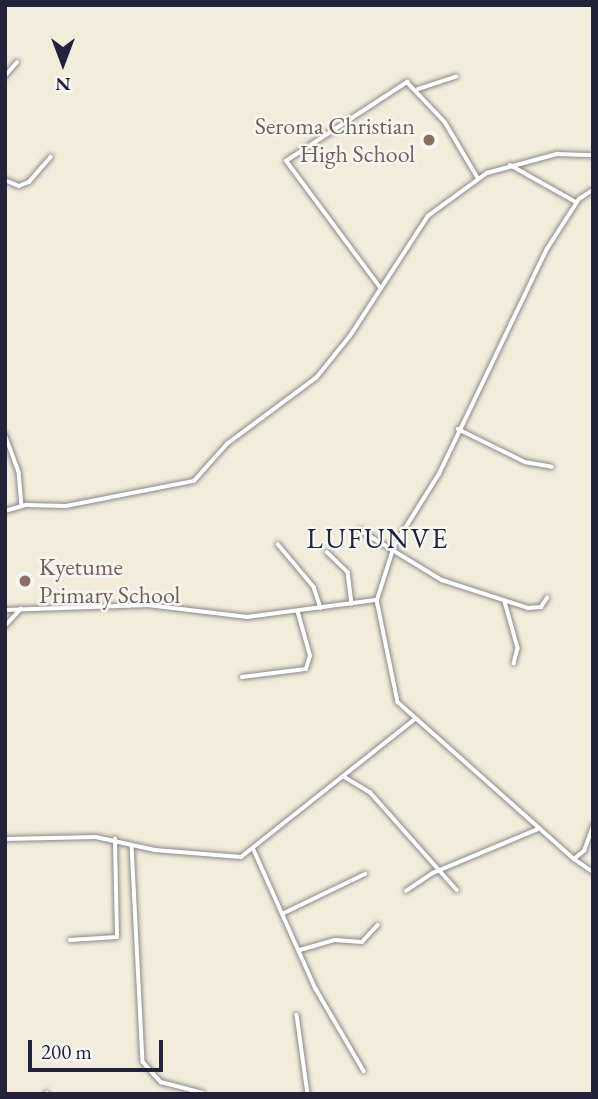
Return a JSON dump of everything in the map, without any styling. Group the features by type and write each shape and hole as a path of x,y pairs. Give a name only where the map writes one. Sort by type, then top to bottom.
{"street":[{"path":"5,76 17,62"},
{"path":"418,89 456,77"},
{"path":"381,289 286,161 407,82 418,89 445,122 478,178"},
{"path":"5,511 22,506 66,506 194,481 227,444 317,378 381,289 428,216 478,178 510,165 557,155 593,155"},
{"path":"5,180 19,186 29,182 51,157"},
{"path":"510,165 576,202"},
{"path":"593,190 576,202 547,249 458,429 439,474 392,551 377,600 390,682 398,702 414,720 538,829 593,872"},
{"path":"458,429 525,462 552,467"},
{"path":"5,434 19,472 22,506"},
{"path":"360,530 442,580 505,601 536,608 547,598"},
{"path":"278,544 314,587 321,609"},
{"path":"327,552 348,572 352,604"},
{"path":"5,610 148,605 247,617 298,613 377,600"},
{"path":"505,601 518,648 514,664"},
{"path":"5,626 20,609"},
{"path":"242,677 306,669 310,656 298,613"},
{"path":"5,839 48,835 115,839 132,845 216,858 241,857 254,850 414,720"},
{"path":"343,776 370,792 442,869 457,890"},
{"path":"574,859 584,851 593,826"},
{"path":"406,891 442,869 538,829"},
{"path":"70,940 117,937 115,839"},
{"path":"132,845 144,1062 161,1082 203,1093"},
{"path":"254,850 326,1008 364,1071"},
{"path":"284,913 365,873"},
{"path":"300,950 335,940 362,942 378,925"},
{"path":"297,1015 309,1094"}],"place":[{"name":"Seroma Christian High School","path":"429,140"},
{"name":"Kyetume Primary School","path":"25,581"}],"district":[{"name":"LUFUNVE","path":"378,538"}]}
